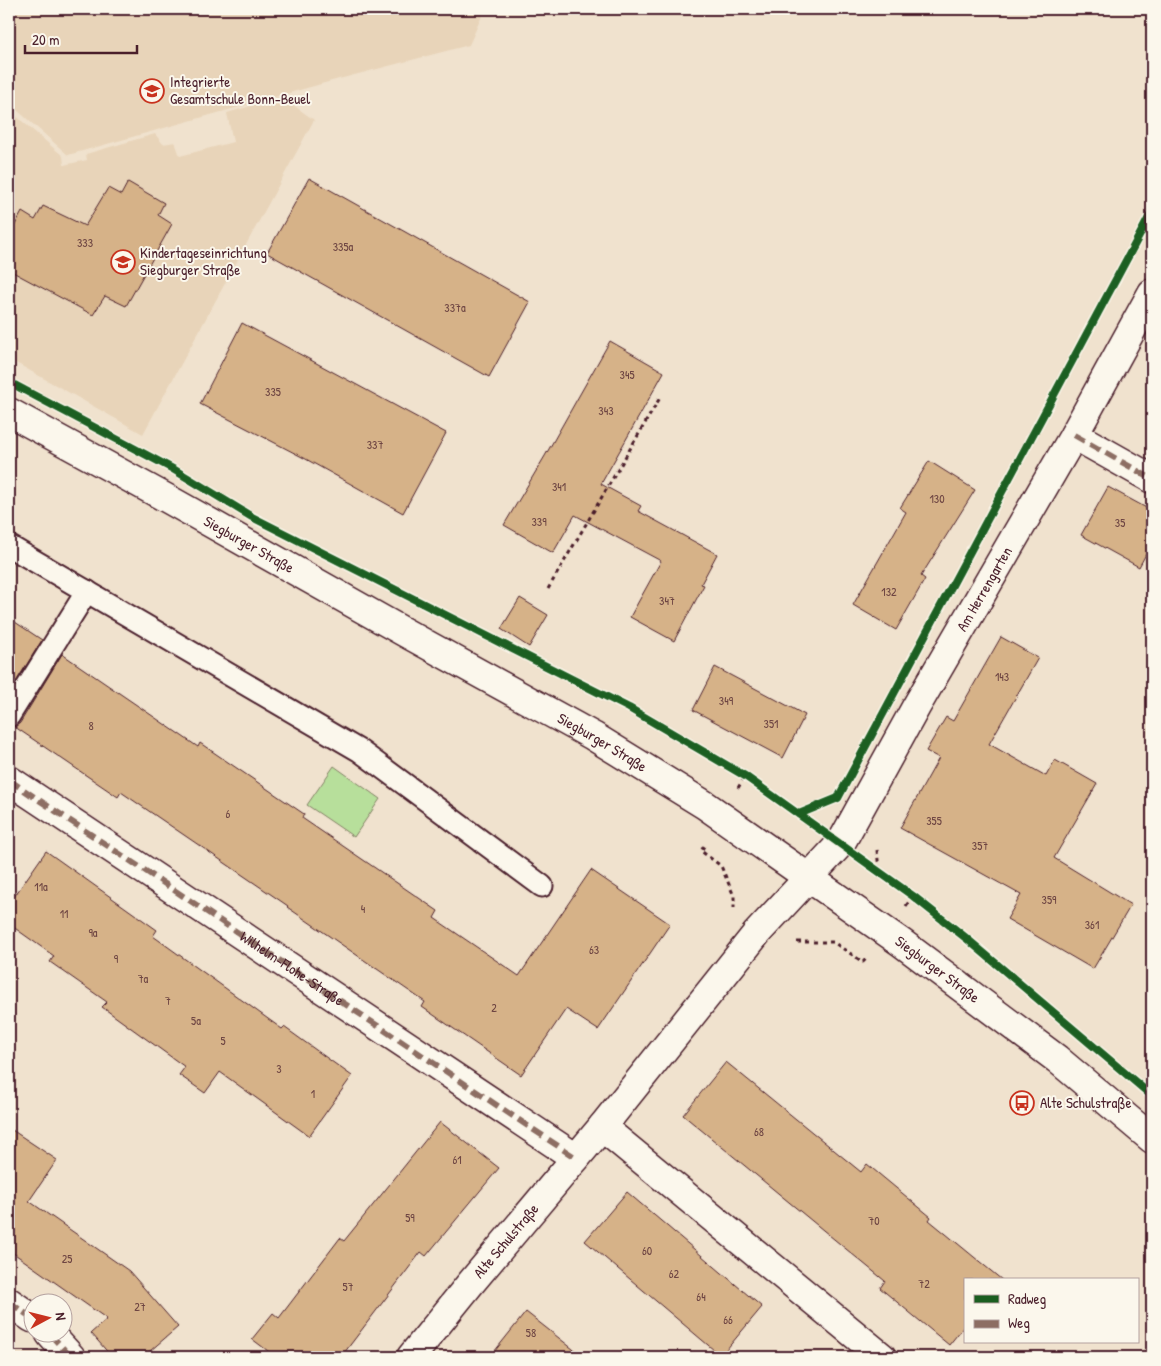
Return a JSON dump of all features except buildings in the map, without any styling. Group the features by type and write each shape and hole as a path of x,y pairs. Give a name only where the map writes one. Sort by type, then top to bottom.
{"street":[{"name":"Am Herrengarten","path":"810,878 841,843 916,707 1074,435 1152,293"},
{"name":"Siegburger Straße","path":"9,412 594,736 705,805 888,932 1057,1059 1152,1139"},
{"path":"1074,435 1152,479"},
{"name":"Wilhelm-Flohe-Straße","path":"9,780 576,1158"},
{"name":"Alte Schulstraße","path":"411,1357 602,1127 757,934 810,878"},
{"path":"602,1127 882,1357"},
{"path":"9,1302 22,1311"},
{"path":"59,1344 71,1357"}],"lane":[{"path":"9,546 360,751 542,886"},
{"path":"9,716 87,591"}],"path":[{"path":"548,589 661,396"},
{"path":"841,843 879,870"}],"shaded area":[{"name":"Integrierte Gesamtschule Bonn-Beuel","path":"9,9 485,9 469,45 339,79 68,155 9,103"},
{"name":"Kindertageseinrichtung Siegburger Straße","path":"282,97 314,120 143,434 9,359 9,110 63,156 64,165 87,160 86,154 155,134 163,144 175,142 180,156 233,142 227,113"}],"green space":[{"path":"334,766 380,799 354,837 307,805"}],"marked path":[{"path":"1074,435 1152,479"},
{"path":"9,780 576,1158"},
{"path":"9,1302 22,1311"},
{"path":"59,1344 71,1357"}],"cycle path":[{"path":"799,814 838,798 1152,212"},
{"path":"9,382 173,469 252,517 629,708 745,776 913,896 966,938 1152,1096"}],"place":[{"name":"Integrierte Gesamtschule Bonn-Beuel","path":"152,91"},
{"name":"Kindertageseinrichtung Siegburger Straße","path":"123,262"},
{"name":"Alte Schulstraße","path":"1022,1103"}]}
